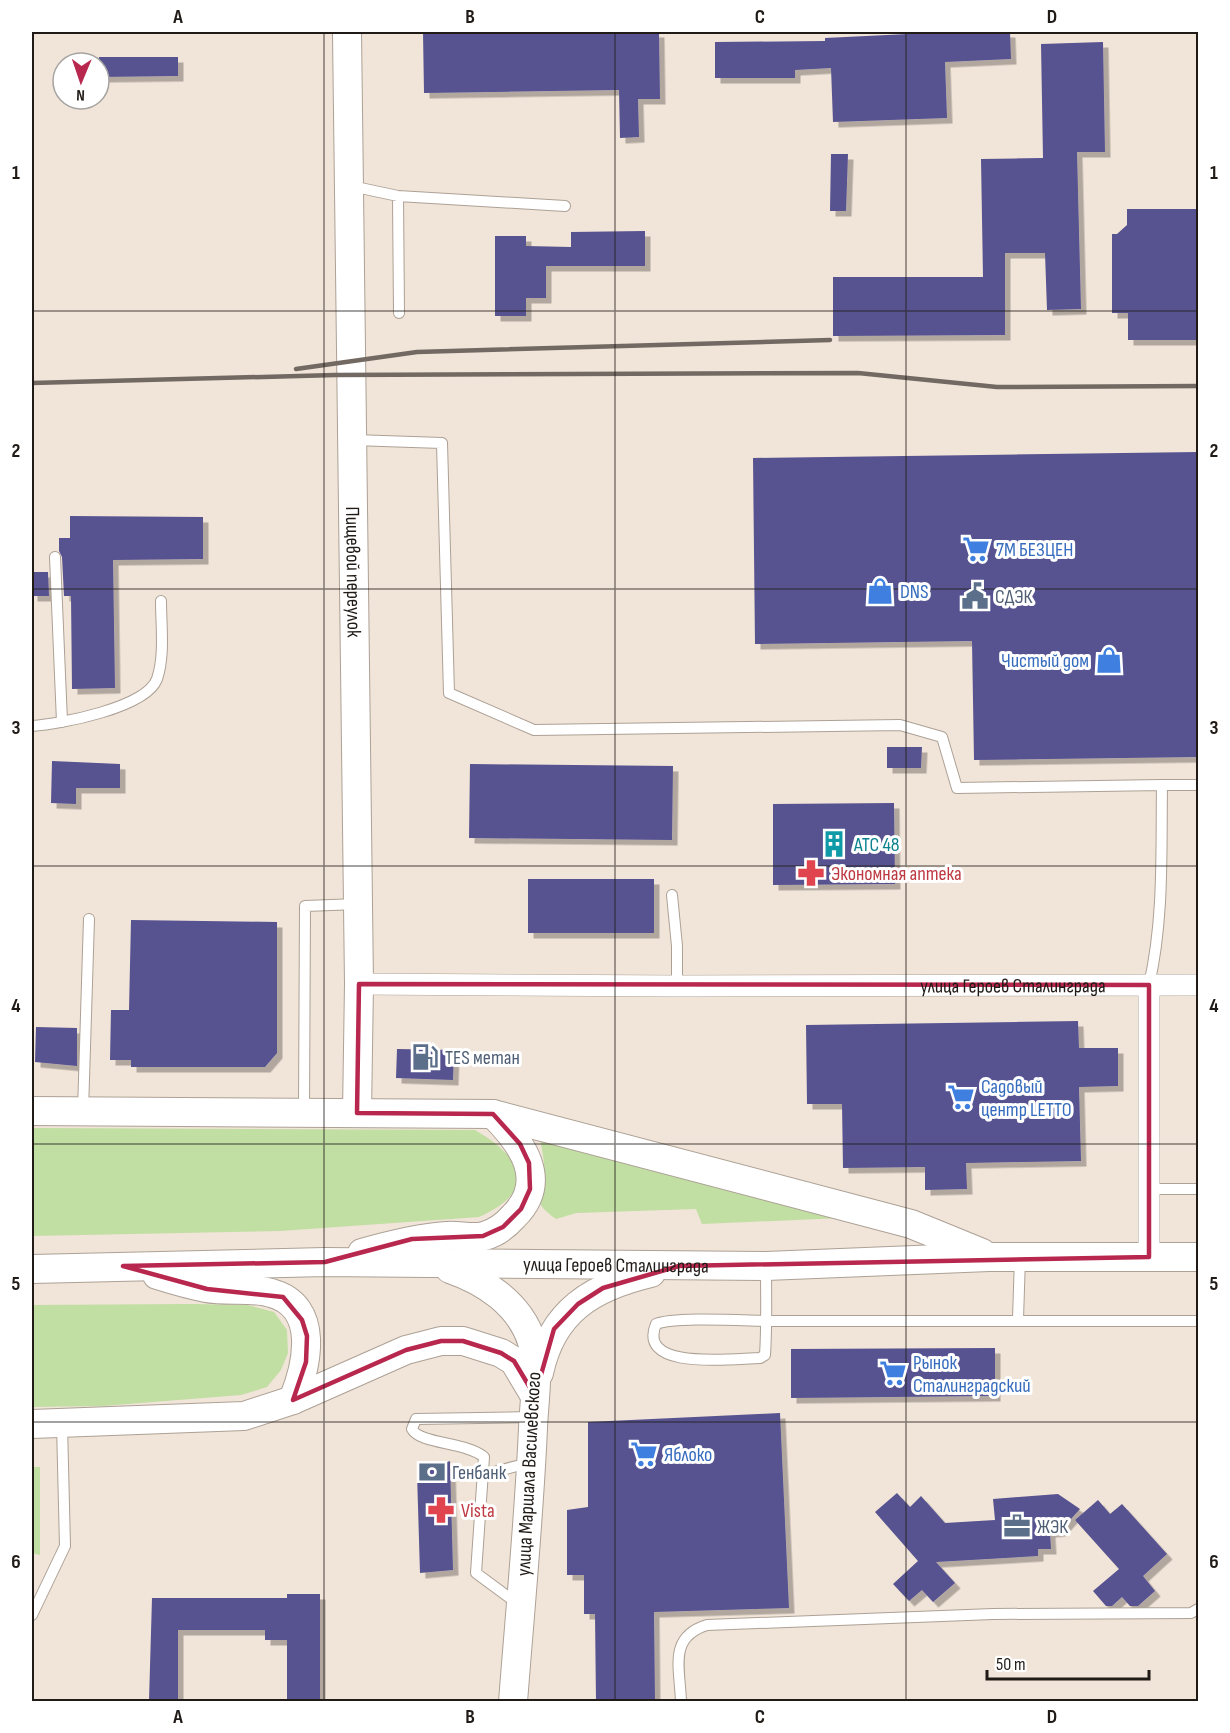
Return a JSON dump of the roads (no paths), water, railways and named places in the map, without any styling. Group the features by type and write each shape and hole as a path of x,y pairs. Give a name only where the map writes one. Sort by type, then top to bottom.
{"street":[{"name":"Пищевой переулок","path":"347,32 351,186 359,984 357,1113"},
{"name":"улица Героев Сталинграда","path":"359,984 1198,985"},
{"path":"1149,985 1149,1257"},
{"path":"32,1111 493,1114 911,1224 989,1257"},
{"path":"325,1262 412,1239 483,1236 503,1227 521,1209 530,1189 529,1163 520,1144 493,1114"},
{"name":"улица Героев Сталинграда","path":"32,1269 325,1262 766,1266 989,1257 1198,1257"},
{"name":"улица Маршала Василевского","path":"434,1263 477,1278 502,1298 526,1328 532,1343 534,1406 532,1462 513,1701"},
{"path":"123,1266 207,1289 270,1292 294,1306 307,1336 306,1362 293,1400"},
{"path":"534,1406 542,1359 554,1329 578,1304 603,1288 679,1266"},
{"path":"32,1424 244,1416 293,1400 406,1350 441,1341 463,1341 501,1353 514,1360 534,1406"}],"lane":[{"path":"351,186 398,196 565,206"},
{"path":"398,196 399,313"},
{"path":"353,440 442,443 449,693 534,730 900,725 942,737 957,788 1198,785"},
{"path":"55,557 62,722"},
{"path":"32,726 62,722 114,708 143,694 156,682 161,664 161,601"},
{"path":"1149,985 1157,951 1161,907 1162,785"},
{"path":"672,895 677,946 677,986"},
{"path":"304,1112 305,906 358,904"},
{"path":"83,1111 89,919"},
{"path":"1150,1189 1198,1189"},
{"path":"1018,1319 1020,1257"},
{"path":"766,1266 765,1321 765,1355 760,1358 669,1357 660,1350 654,1330 656,1324 662,1322 765,1321 1018,1319 1198,1321"},
{"path":"520,1606 477,1573 484,1457 475,1448 420,1437 414,1434 413,1423 416,1419 534,1406"},
{"path":"32,1615 65,1546 62,1424"},
{"path":"483,1475 532,1462"},
{"path":"681,1701 679,1654 683,1639 693,1629 707,1625 993,1614 1191,1613 1198,1609"}],"railway":[{"path":"296,369 417,352 830,340"},
{"path":"32,383 335,375 858,373 997,387 1198,386"}],"place":[{"name":"7М БЕЗЦЕН","path":"976,549"},
{"name":"DNS","path":"880,591"},
{"name":"СДЭК","path":"975,596"},
{"name":"Чистый дом","path":"1109,660"},
{"name":"АТС 48","path":"834,844"},
{"name":"Экономная аптека","path":"811,873"},
{"name":"TES метан","path":"425,1057"},
{"name":"Садовый центр LETTO","path":"961,1097"},
{"name":"Рынок Сталинградский","path":"893,1373"},
{"name":"Яблоко","path":"644,1454"},
{"name":"Генбанк","path":"432,1472"},
{"name":"Vista","path":"441,1510"},
{"name":"ЖЭК","path":"1017,1526"}]}
